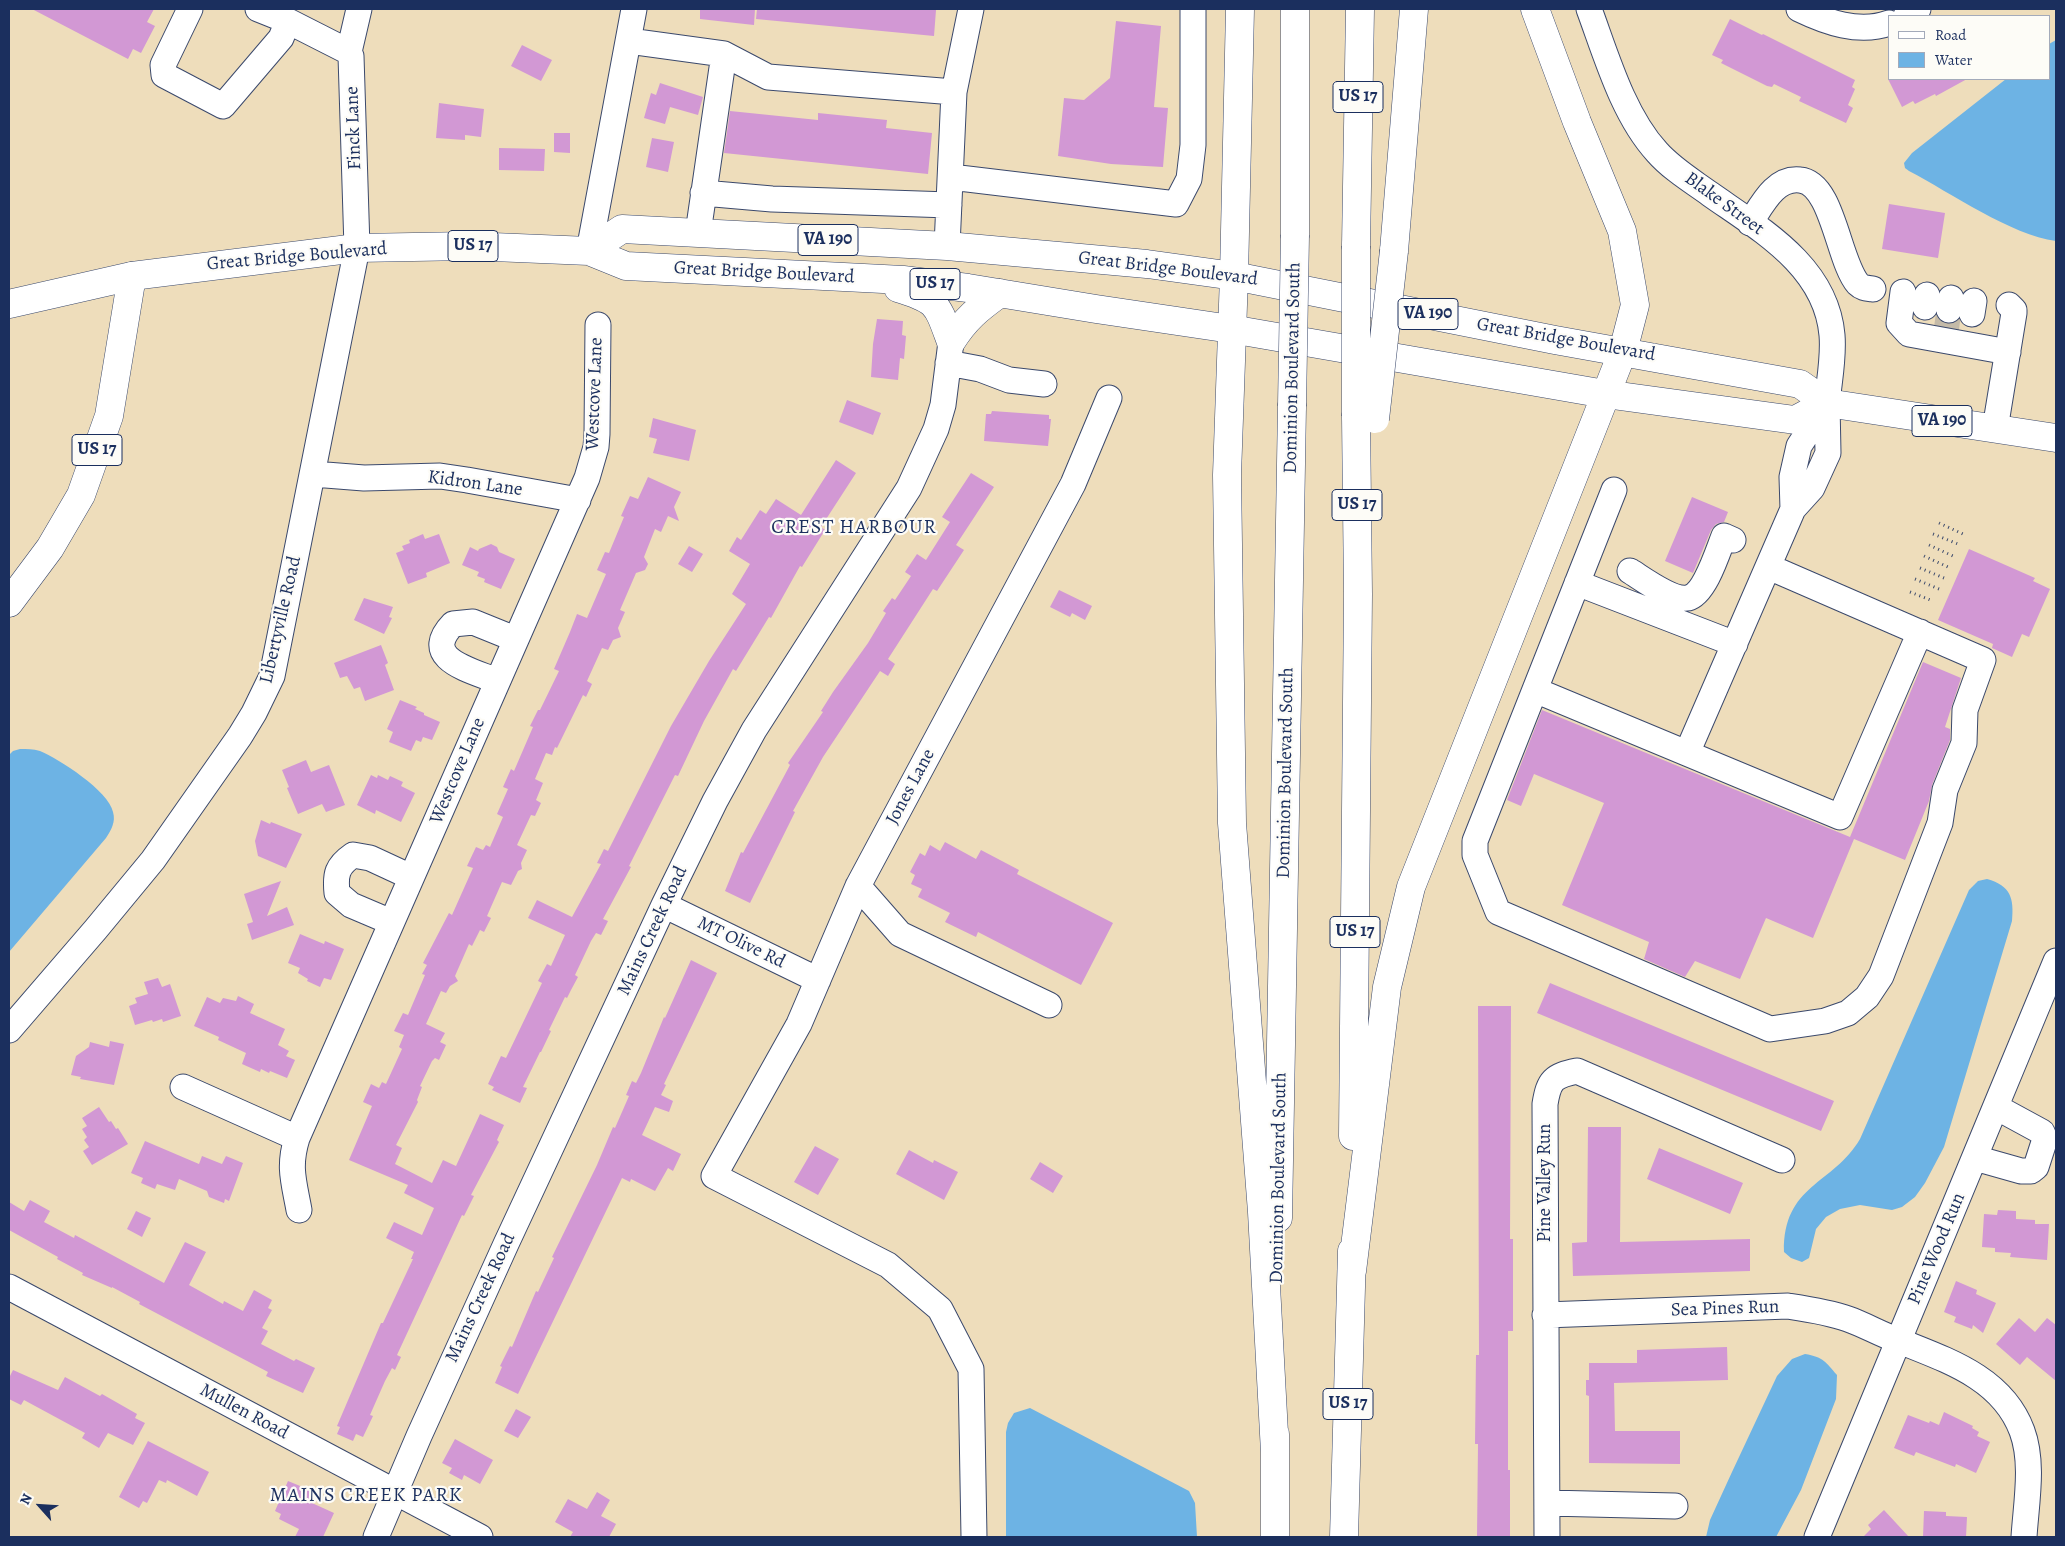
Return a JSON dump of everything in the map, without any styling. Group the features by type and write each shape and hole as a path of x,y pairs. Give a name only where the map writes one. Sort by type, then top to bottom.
{"main road":[{"path":"1240,9 1227,475 1232,823 1262,1212 1274,1452"},
{"name":"Dominion Boulevard South","path":"1275,1537 1274,1452 1295,236 1295,9"},
{"path":"1352,9 1356,186"},
{"name":"US 17","path":"1344,1537 1352,1270 1358,594 1365,418 1356,246 1360,9"},
{"path":"1365,418 1394,251 1414,9"},
{"path":"1520,9 1577,122"},
{"path":"1352,1270 1387,987 1411,887 1623,351 1635,305 1622,231 1577,122 1535,9"},
{"name":"Great Bridge Boulevard","path":"589,250 622,229 948,246 1147,264 1234,276 1555,340 1800,384 1827,404 2056,438"},
{"path":"704,233 743,272"},
{"name":"Great Bridge Boulevard","path":"9,304 132,276 356,248 470,246 589,250 626,266 868,279 968,288 1096,310 1231,329 1606,394 1795,420 1827,404"},
{"path":"802,275 836,264 920,270 936,260 948,246 957,260 972,275 1000,293 978,308 962,324 950,352"},
{"name":"US 17","path":"9,603 50,548 81,495 109,416 132,276"},
{"path":"868,279 928,299 939,311 950,352"}],"street":[{"path":"190,9 163,65 164,75 223,106 281,38 288,21"},
{"path":"258,9 288,21 349,52"},
{"name":"Finck Lane","path":"356,248 352,65 349,52 359,9"},
{"path":"589,250 634,9"},
{"path":"948,246 954,92 971,9"},
{"path":"951,177 1176,204 1189,179 1193,145 1193,9"},
{"name":"Blake Street","path":"1589,9 1614,75 1637,125 1655,150 1676,170 1772,238 1799,263 1811,277 1824,303 1832,335 1832,356 1827,404 1828,453 1812,488 1794,509 1687,753"},
{"path":"1799,9 1820,19 1851,26 1867,27 1888,23"},
{"path":"629,41 724,54 768,77 954,92"},
{"path":"704,233 703,193 724,54"},
{"path":"1750,223 1770,193 1778,186 1788,181 1797,180 1811,183 1821,193 1839,243 1857,282 1864,288 1872,289"},
{"path":"703,193 772,199 950,205"},
{"name":"Libertyville Road","path":"9,1030 96,930 153,860 254,713 268,685 277,655 356,248"},
{"path":"1995,429 2014,313 2014,310 2009,305"},
{"path":"1944,318 2008,352"},
{"name":"Westcove Lane","path":"299,1210 291,1168 292,1154 297,1138 496,681 578,500 592,462 597,434 598,325"},
{"path":"950,352 980,369 1009,380 1044,384"},
{"name":"Mains Creek Road","path":"376,1537 419,1436 506,1244 664,906 715,802 754,730 909,488 936,429 943,405 950,352"},
{"name":"Jones Lane","path":"974,1537 971,1369 940,1309 888,1265 714,1176 799,1024 858,886 1073,484 1109,398"},
{"name":"Kidron Lane","path":"313,474 364,478 440,476 578,500"},
{"path":"1614,490 1475,841 1475,855 1498,912 1770,1029 1826,1021 1848,1013 1866,997 1881,976 1940,823 1945,790 1964,743 1965,710 1983,660 1769,567"},
{"path":"1630,571 1673,596 1688,598 1696,594 1706,580 1724,536 1733,540"},
{"path":"1577,582 1735,644"},
{"path":"496,681 450,661 443,654 441,644 444,633 453,624 473,622 515,639"},
{"path":"1535,690 1840,817 1920,632"},
{"path":"392,922 351,905 337,893 335,878 342,863 353,855 370,858 411,877"},
{"path":"858,886 900,934 1049,1005"},
{"name":"MT Olive Rd","path":"664,906 818,980"},
{"name":"Pine Wood Run","path":"1816,1537 2056,961"},
{"name":"Pine Valley Run","path":"1547,1537 1544,1104 1548,1086 1561,1075 1577,1071 1782,1160"},
{"path":"183,1087 297,1138"},
{"path":"1974,1158 2021,1171 2031,1171 2036,1167 2045,1139 2042,1132 1996,1107"},
{"name":"Mullen Road","path":"9,1287 480,1537"},
{"name":"Sea Pines Run","path":"1545,1315 1788,1306 1826,1312 1848,1319 1956,1364 1985,1382 2002,1396 2010,1406 2023,1432 2028,1470 2024,1537"},
{"path":"1547,1503 1675,1506"}],"path":[{"path":"1939,524 1963,534"},
{"path":"1934,534 1958,544"},
{"path":"1929,545 1953,556"},
{"path":"1924,556 1948,567"},
{"path":"1920,568 1944,578"},
{"path":"1915,579 1938,589"},
{"path":"1910,592 1933,601"}],"water":[{"path":"2056,40 2056,241 2020,231 1981,212 1909,171 1905,168 1904,163 1912,153 2005,80 2050,80 2050,43"},
{"path":"20,749 40,751 82,777 103,795 113,812 114,819 106,838 9,952 9,755 13,751"},
{"path":"1987,879 2001,885 2009,894 2012,906 2012,921 1944,1147 1925,1183 1915,1197 1902,1207 1892,1210 1860,1205 1840,1209 1826,1217 1816,1229 1809,1258 1802,1262 1791,1258 1784,1252 1786,1230 1792,1212 1800,1198 1837,1166 1860,1139 1969,890 1978,881"},
{"path":"1805,1354 1824,1361 1837,1375 1836,1399 1801,1490 1776,1537 1706,1537 1710,1520 1777,1376 1792,1359"},
{"path":"1030,1408 1189,1491 1195,1503 1197,1537 1006,1537 1006,1432 1008,1423 1014,1413"}],"building":[{"path":"32,9 154,9 147,22 155,26 141,53 133,49 128,59"},
{"path":"700,9 755,9 754,25 700,19"},
{"path":"757,9 936,10 934,36 756,19"},
{"path":"1730,19 1855,80 1852,87 1855,89 1848,105 1853,108 1846,123 1799,101 1801,97 1774,84 1772,87 1767,86 1721,63 1723,60 1712,55"},
{"path":"1116,21 1161,26 1154,107 1168,108 1163,167 1111,164 1058,156 1064,98 1084,100 1110,78"},
{"path":"522,45 552,60 541,81 511,66"},
{"path":"1888,80 1965,80 1936,96 1935,94 1915,104 1913,101 1902,107"},
{"path":"660,83 703,97 698,115 670,107 665,124 644,118 651,93 656,95"},
{"path":"439,103 484,109 481,137 465,135 465,140 436,138"},
{"path":"730,111 818,120 818,113 887,120 886,128 932,133 928,174 724,153"},
{"path":"554,133 570,133 570,153 554,152"},
{"path":"652,138 674,142 668,172 646,167"},
{"path":"499,148 545,149 544,171 499,170"},
{"path":"1889,204 1945,213 1938,258 1882,249"},
{"path":"877,319 903,321 902,335 906,336 904,359 900,358 898,380 871,377"},
{"path":"847,400 881,413 873,435 839,422"},
{"path":"992,411 1049,415 1049,419 1051,419 1048,446 984,441 986,414 991,414"},
{"path":"653,418 696,430 689,461 653,453 657,439 649,437"},
{"path":"836,460 856,473 821,527 825,530 802,567 800,566 771,618 769,617 736,671 733,669 704,721 678,776 675,775 629,866 631,867 603,919 608,921 601,935 596,933 591,941 575,975 578,977 567,998 565,997 549,1030 551,1031 523,1087 527,1088 520,1103 492,1090 494,1087 488,1084 501,1056 506,1058 542,983 538,981 547,964 551,966 565,935 528,918 537,900 572,917 601,864 597,863 604,849 608,851 671,726 709,661 746,604 732,594 750,564 729,551 737,537 741,540 760,510 766,514 776,499 801,515"},
{"path":"971,473 994,487 956,545 964,550 937,591 933,589 888,659 895,664 888,676 880,671 823,757 793,811 795,812 750,903 725,891 741,852 743,853 790,765 788,763 823,712 821,711 833,692 868,643 886,613 883,611 892,598 895,600 911,576 905,572 917,554 926,560 950,522 942,517"},
{"path":"648,477 681,492 674,507 679,521 668,516 661,532 655,529 644,557 648,564 645,570 636,573 620,610 625,612 618,628 621,637 613,640 608,650 602,648 587,681 592,684 586,697 583,695 552,755 546,753 535,779 543,783 536,800 541,803 535,816 531,815 517,845 527,850 521,863 522,869 518,871 511,885 502,882 487,916 491,918 484,932 480,930 472,946 469,944 455,976 458,981 450,986 446,993 441,991 426,1024 445,1033 440,1042 446,1045 439,1060 435,1058 432,1061 420,1086 422,1087 418,1102 396,1145 402,1148 395,1164 432,1183 443,1160 456,1166 480,1114 504,1125 497,1140 499,1142 471,1195 474,1196 464,1216 462,1215 397,1355 401,1357 395,1370 392,1368 385,1381 370,1415 373,1416 363,1437 356,1434 353,1441 337,1434 340,1427 337,1426 381,1323 383,1323 413,1259 411,1259 414,1252 386,1238 394,1222 422,1235 434,1208 404,1193 408,1185 349,1160 372,1106 363,1102 371,1084 379,1088 382,1082 386,1084 402,1049 399,1047 404,1035 394,1031 403,1013 408,1015 425,975 422,974 427,965 423,963 449,913 452,915 473,868 467,866 476,847 483,850 486,845 490,847 503,817 497,814 508,789 503,787 511,769 514,771 533,727 530,726 559,671 554,669 577,614 587,618 606,574 597,570 605,552 609,553 624,517 621,516 630,496 638,499"},
{"path":"1692,497 1728,512 1724,522 1716,524 1711,530 1693,573 1665,561"},
{"path":"423,534 425,539 439,534 450,563 426,573 427,577 408,584 396,553 404,550 402,546 410,543 409,540"},
{"path":"491,544 497,547 499,552 515,559 501,589 484,582 485,579 477,576 479,572 462,565 470,547 478,551"},
{"path":"689,546 703,554 692,572 678,564"},
{"path":"1969,549 2035,578 2033,581 2050,589 2029,637 2022,634 2012,657 1992,648 1993,644 1938,620"},
{"path":"1059,590 1092,606 1085,620 1072,613 1070,617 1050,607"},
{"path":"364,598 393,607 389,617 392,618 384,634 354,620"},
{"path":"381,645 388,663 385,665 394,690 365,701 360,687 354,689 347,676 340,678 334,663"},
{"path":"1923,662 1961,678 1945,727 1950,729 1950,740 1932,785 1929,801 1905,860 1854,839 1813,938 1766,918 1740,979 1695,961 1685,977 1644,959 1649,942 1562,905 1604,803 1534,774 1521,806 1507,800 1542,710 1850,837"},
{"path":"400,700 417,707 415,709 424,713 424,715 440,722 432,740 423,737 421,742 416,740 411,751 389,742 393,732 387,729"},
{"path":"306,760 311,772 329,765 345,805 326,812 322,804 298,814 282,770"},
{"path":"371,775 377,778 378,775 388,780 390,776 403,782 401,786 415,793 401,822 376,810 375,814 357,805"},
{"path":"261,820 302,834 286,868 258,856 255,841"},
{"path":"945,842 976,859 981,850 1019,870 1017,874 1113,923 1081,985 978,932 976,937 945,922 950,913 918,897 922,889 911,884 915,875 910,872 920,853 925,856 930,845 940,851"},
{"path":"281,881 267,916 287,907 294,925 252,940 247,924 253,922 244,894"},
{"path":"300,934 324,944 325,941 344,949 331,980 324,978 320,987 307,981 308,979 298,973 300,968 288,963"},
{"path":"691,960 717,973 664,1084 666,1085 661,1095 673,1101 669,1112 655,1107 642,1135 681,1154 673,1171 668,1168 655,1191 631,1179 630,1182 622,1178 518,1394 495,1383 502,1367 500,1366 510,1346 512,1347 536,1291 538,1292 554,1258 552,1257 597,1165 613,1127 615,1128 629,1096 626,1095 632,1081 636,1083 641,1073 664,1017"},
{"path":"158,978 162,987 170,984 181,1016 163,1022 162,1019 153,1022 152,1020 135,1025 129,1006 137,1003 135,998 148,994 144,982"},
{"path":"1550,983 1834,1101 1821,1131 1537,1013"},
{"path":"238,996 254,1004 250,1013 285,1029 278,1045 289,1051 286,1056 295,1060 287,1078 261,1069 260,1072 242,1064 246,1053 218,1040 219,1037 194,1026 207,997 220,1003 223,998 236,1001"},
{"path":"1478,1006 1511,1006 1510,1239 1513,1239 1513,1331 1508,1331 1510,1537 1477,1537 1478,1444 1475,1444 1476,1355 1479,1355"},
{"path":"110,1041 124,1044 114,1085 80,1079 81,1077 71,1075 76,1056 89,1047 90,1042 109,1047"},
{"path":"99,1107 109,1122 111,1121 116,1129 118,1128 128,1144 92,1165 83,1151 89,1147 84,1140 87,1137 82,1129 87,1126 82,1118"},
{"path":"1588,1127 1621,1127 1620,1242 1750,1239 1750,1271 1573,1276 1572,1243 1587,1242"},
{"path":"145,1141 199,1164 202,1156 222,1164 226,1156 243,1163 229,1201 225,1199 224,1203 209,1197 207,1191 179,1179 175,1190 157,1184 155,1189 141,1183 143,1178 131,1173"},
{"path":"815,1146 839,1159 818,1195 794,1182"},
{"path":"1659,1148 1743,1183 1730,1214 1647,1179"},
{"path":"909,1150 933,1163 934,1160 958,1172 944,1200 896,1174"},
{"path":"1040,1162 1063,1176 1053,1193 1030,1179"},
{"path":"30,1200 50,1211 44,1222 74,1238 75,1235 164,1283 185,1242 206,1252 189,1285 223,1304 224,1301 243,1311 254,1290 272,1300 268,1308 272,1310 262,1328 268,1331 261,1344 294,1361 296,1359 315,1368 303,1393 266,1376 268,1372 139,1304 140,1302 112,1287 82,1275 83,1273 57,1259 58,1257 9,1230 9,1202 24,1211"},
{"path":"1998,1210 2016,1211 2016,1219 2035,1220 2035,1224 2049,1224 2047,1260 2010,1257 2011,1253 1995,1252 1995,1248 1982,1247 1984,1214 1997,1215"},
{"path":"136,1211 151,1218 142,1237 127,1229"},
{"path":"1956,1281 1977,1290 1976,1294 1996,1303 1983,1333 1973,1325 1972,1329 1954,1322 1956,1317 1944,1312"},
{"path":"2019,1318 2035,1332 2047,1318 2056,1325 2056,1381 2027,1357 2020,1365 1996,1344"},
{"path":"1727,1347 1728,1380 1614,1383 1615,1431 1680,1431 1680,1464 1589,1463 1589,1396 1586,1395 1586,1380 1589,1380 1589,1363 1637,1363 1637,1350"},
{"path":"13,1370 58,1390 65,1377 100,1396 102,1394 137,1414 135,1418 145,1423 133,1445 108,1433 99,1448 82,1438 85,1433 24,1400 21,1405 9,1399 9,1378"},
{"path":"516,1409 531,1417 518,1438 504,1431"},
{"path":"1944,1412 1973,1426 1972,1428 1979,1432 1977,1436 1990,1442 1976,1473 1956,1464 1955,1467 1916,1452 1914,1456 1894,1448 1908,1415 1939,1425"},
{"path":"455,1439 493,1460 480,1484 464,1475 462,1480 449,1473 452,1468 442,1463"},
{"path":"148,1441 209,1472 197,1496 167,1480 166,1483 159,1480 147,1503 143,1501 139,1508 119,1497"},
{"path":"288,1481 317,1493 312,1503 334,1513 323,1537 295,1537 299,1529 279,1519 281,1514 275,1511"},
{"path":"597,1492 610,1500 601,1516 616,1524 609,1537 570,1537 573,1532 555,1522 568,1499 587,1509"},
{"path":"1884,1510 1909,1537 1863,1537 1871,1529 1868,1525"},
{"path":"1924,1511 1946,1512 1946,1516 1967,1517 1966,1537 1923,1537"}],"tunnel":[{"path":"1946,332 1949,310"}],"district":[{"name":"CREST HARBOUR","path":"854,528"},
{"name":"MAINS CREEK PARK","path":"366,1496"}]}
